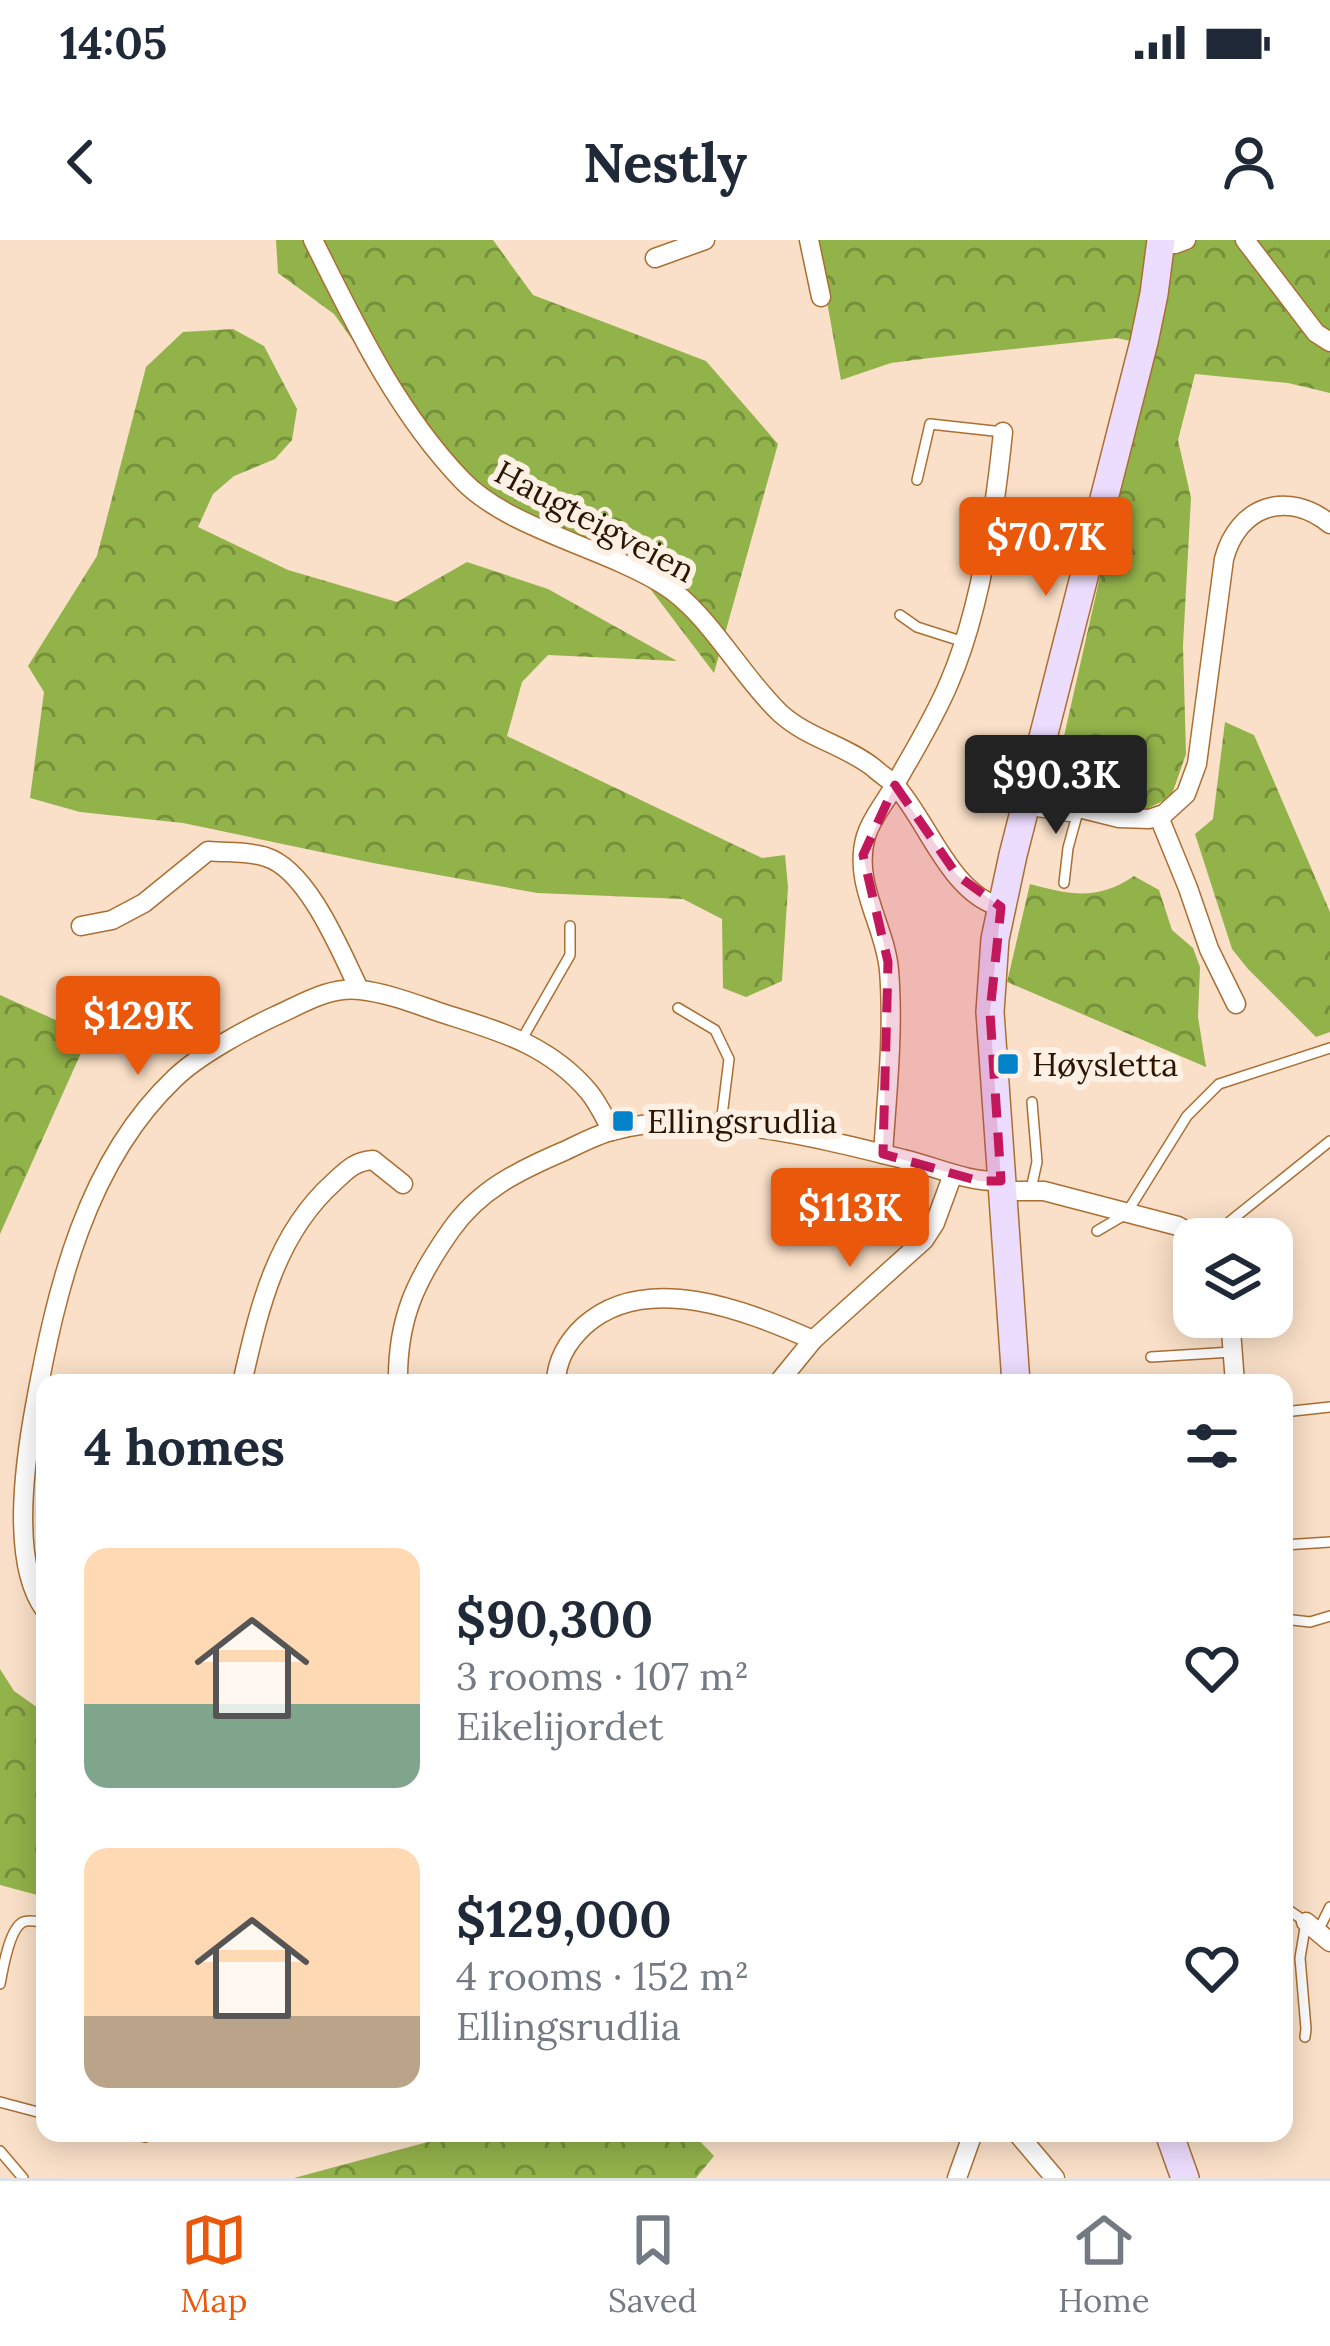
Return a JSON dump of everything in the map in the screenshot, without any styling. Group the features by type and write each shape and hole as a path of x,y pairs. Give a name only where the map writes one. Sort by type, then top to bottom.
{"main road":[{"path":"1015,1374 990,1012 993,957 1028,794 1169,241"},
{"path":"1172,2142 1185,2178"}],"street":[{"name":"Haugteigveien","path":"313,240 387,381 460,478 503,511 596,550 674,592 796,728 864,761 895,785 957,875 983,900 1001,907"},
{"path":"655,258 705,240"},
{"path":"809,240 821,297"},
{"path":"1245,240 1316,333 1330,342"},
{"path":"883,1154 890,1040 888,962 862,876 862,855 866,832 950,682 964,642 996,503 1003,432"},
{"path":"1028,794 1074,799 1079,808 1134,820 1159,817 1176,805 1193,780 1224,559 1235,531 1258,512 1288,505 1317,514 1330,524"},
{"path":"1159,817 1209,949 1236,1004"},
{"path":"81,926 112,920 144,903 208,851 267,857 289,871 319,907 359,989"},
{"path":"40,1374 70,1250 134,1122 178,1075 250,1027 328,992 359,989 522,1039 590,1093 612,1130"},
{"path":"399,1374 407,1304 460,1216 503,1179 612,1130 670,1123 721,1124 796,1136 1173,1225"},
{"path":"244,1374 259,1308 280,1252 319,1196 358,1160 373,1160 403,1184"},
{"path":"785,1374 813,1340 924,1240 952,1174"},
{"path":"556,1374 569,1340 589,1322 617,1304 658,1298 773,1322 813,1340"},
{"path":"1231,1338 1233,1374"},
{"path":"36,1399 23,1502 28,1574 36,1595"},
{"path":"957,2178 970,2142"},
{"path":"1025,2142 1055,2178"}],"lane":[{"path":"917,480 930,424 1003,432"},
{"path":"900,615 916,627 964,642"},
{"path":"1064,884 1079,808"},
{"path":"522,1039 570,955 571,926"},
{"path":"678,1008 715,1030 729,1059 721,1124"},
{"path":"1097,1231 1126,1214 1186,1116 1220,1084 1330,1048"},
{"path":"1030,1189 1037,1162 1032,1102"},
{"path":"1231,1218 1330,1142"},
{"path":"1151,1357 1232,1352"},
{"path":"1293,1411 1330,1407"},
{"path":"1293,1544 1330,1542"},
{"path":"1293,1620 1310,1622 1330,1616"},
{"path":"1305,2037 1300,1958 1330,1907"},
{"path":"1293,1914 1318,1932"},
{"path":"0,1984 19,1924 36,1922"},
{"path":"0,2102 36,2112"},
{"path":"0,2151 23,2178"}],"highlighted area":[{"path":"895,785 957,875 1001,907 990,1012 1001,1181 979,1181 883,1154 888,962 863,855"}],"green space":[{"path":"276,240 493,240 533,295 706,361 778,444 714,673 639,574 547,538 435,456 334,314 278,273"},
{"path":"816,240 1330,240 1330,393 1288,383 1195,374 1178,440 1191,498 1183,645 1186,754 1171,797 1136,814 1053,785 1152,346 1117,338 930,358 891,363 841,380"},
{"path":"233,329 264,346 297,409 292,440 275,459 234,476 213,494 198,527 288,570 397,602 467,562 548,589 677,661 548,655 522,682 507,736 762,858 785,855 788,887 782,981 746,997 723,988 722,919 683,899 537,893 183,823 80,812 30,798 44,692 28,666 97,556 146,367 183,332"},
{"path":"1225,722 1254,735 1330,912 1330,1032 1316,1037 1232,949 1195,834 1213,819"},
{"path":"1134,876 1159,890 1172,930 1193,948 1200,967 1198,1017 1206,1067 1007,982 1030,884 1084,894"},
{"path":"0,995 89,1035 0,1234"},
{"path":"0,1669 14,1691 36,1707 36,1895 0,1885"},
{"path":"428,2142 701,2142 714,2156 696,2178 294,2178"}],"place":[{"name":"Høysletta","path":"1008,1064"},
{"name":"Ellingsrudlia","path":"623,1121"}]}
